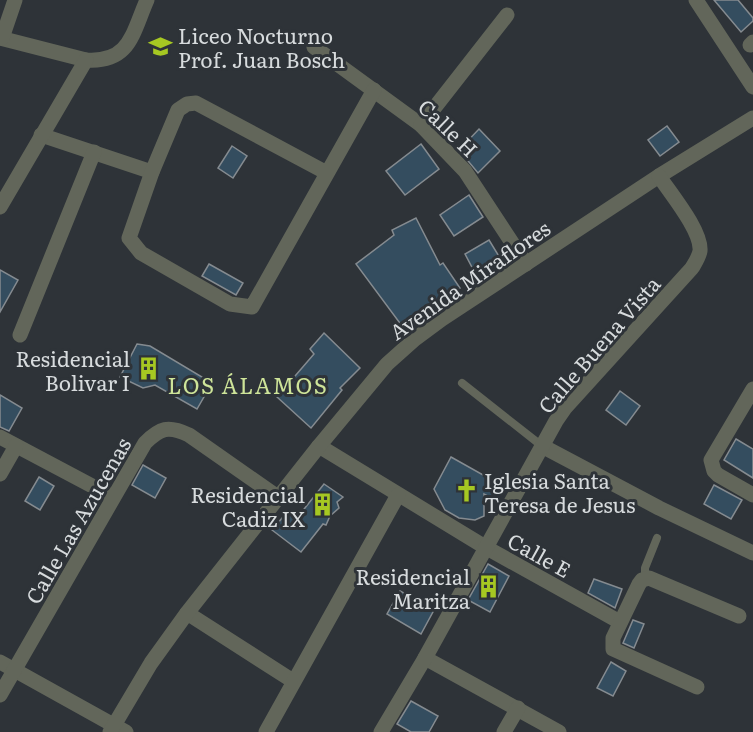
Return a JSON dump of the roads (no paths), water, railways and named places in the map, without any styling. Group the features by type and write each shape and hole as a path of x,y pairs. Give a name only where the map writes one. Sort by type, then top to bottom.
{"street":[{"path":"15,0 1,38 86,60 100,61 116,57 125,49 147,0"},
{"path":"696,0 753,87"},
{"path":"421,125 507,15"},
{"name":"Calle H","path":"314,47 421,125 465,171 526,264"},
{"path":"0,207 86,60"},
{"path":"327,174 196,103 187,104 178,111 152,172 129,237 141,253 230,304 252,307 327,174 374,90"},
{"name":"Avenida Miraflores","path":"117,730 151,663 187,613 318,446 387,364 442,319 659,176 753,118"},
{"path":"41,135 152,172"},
{"path":"20,335 94,152"},
{"name":"Calle Buena Vista","path":"381,732 426,658 485,548 565,408 692,268 697,259 700,250 698,235 659,176"},
{"path":"753,389 711,460 714,471 718,475 753,495"},
{"name":"Calle Las Azucenas","path":"0,695 113,497 145,443 154,434 165,428 177,429 189,435 279,498"},
{"path":"0,437 113,497"},
{"path":"0,474 16,446"},
{"name":"Calle E","path":"318,446 485,548 620,622"},
{"path":"542,446 659,508 753,553"},
{"path":"266,732 398,495"},
{"path":"697,687 613,649 613,639 639,584 645,578 653,579 739,616"},
{"path":"187,613 293,681"},
{"path":"426,658 559,732"},
{"path":"0,662 117,730"},
{"path":"504,732 518,708"}],"lane":[{"path":"462,383 542,446"},
{"path":"645,578 645,568 657,538"}],"place":[{"name":"Liceo Nocturno Prof. Juan Bosch","path":"160,46"},
{"name":"Residencial Bolivar I","path":"148,369"},
{"name":"Iglesia Santa Teresa de Jesus","path":"466,491"},
{"name":"Residencial Cadiz IX","path":"323,505"},
{"name":"Residencial Maritza","path":"488,587"}],"district":[{"name":"LOS ÁLAMOS","path":"248,384"}]}
